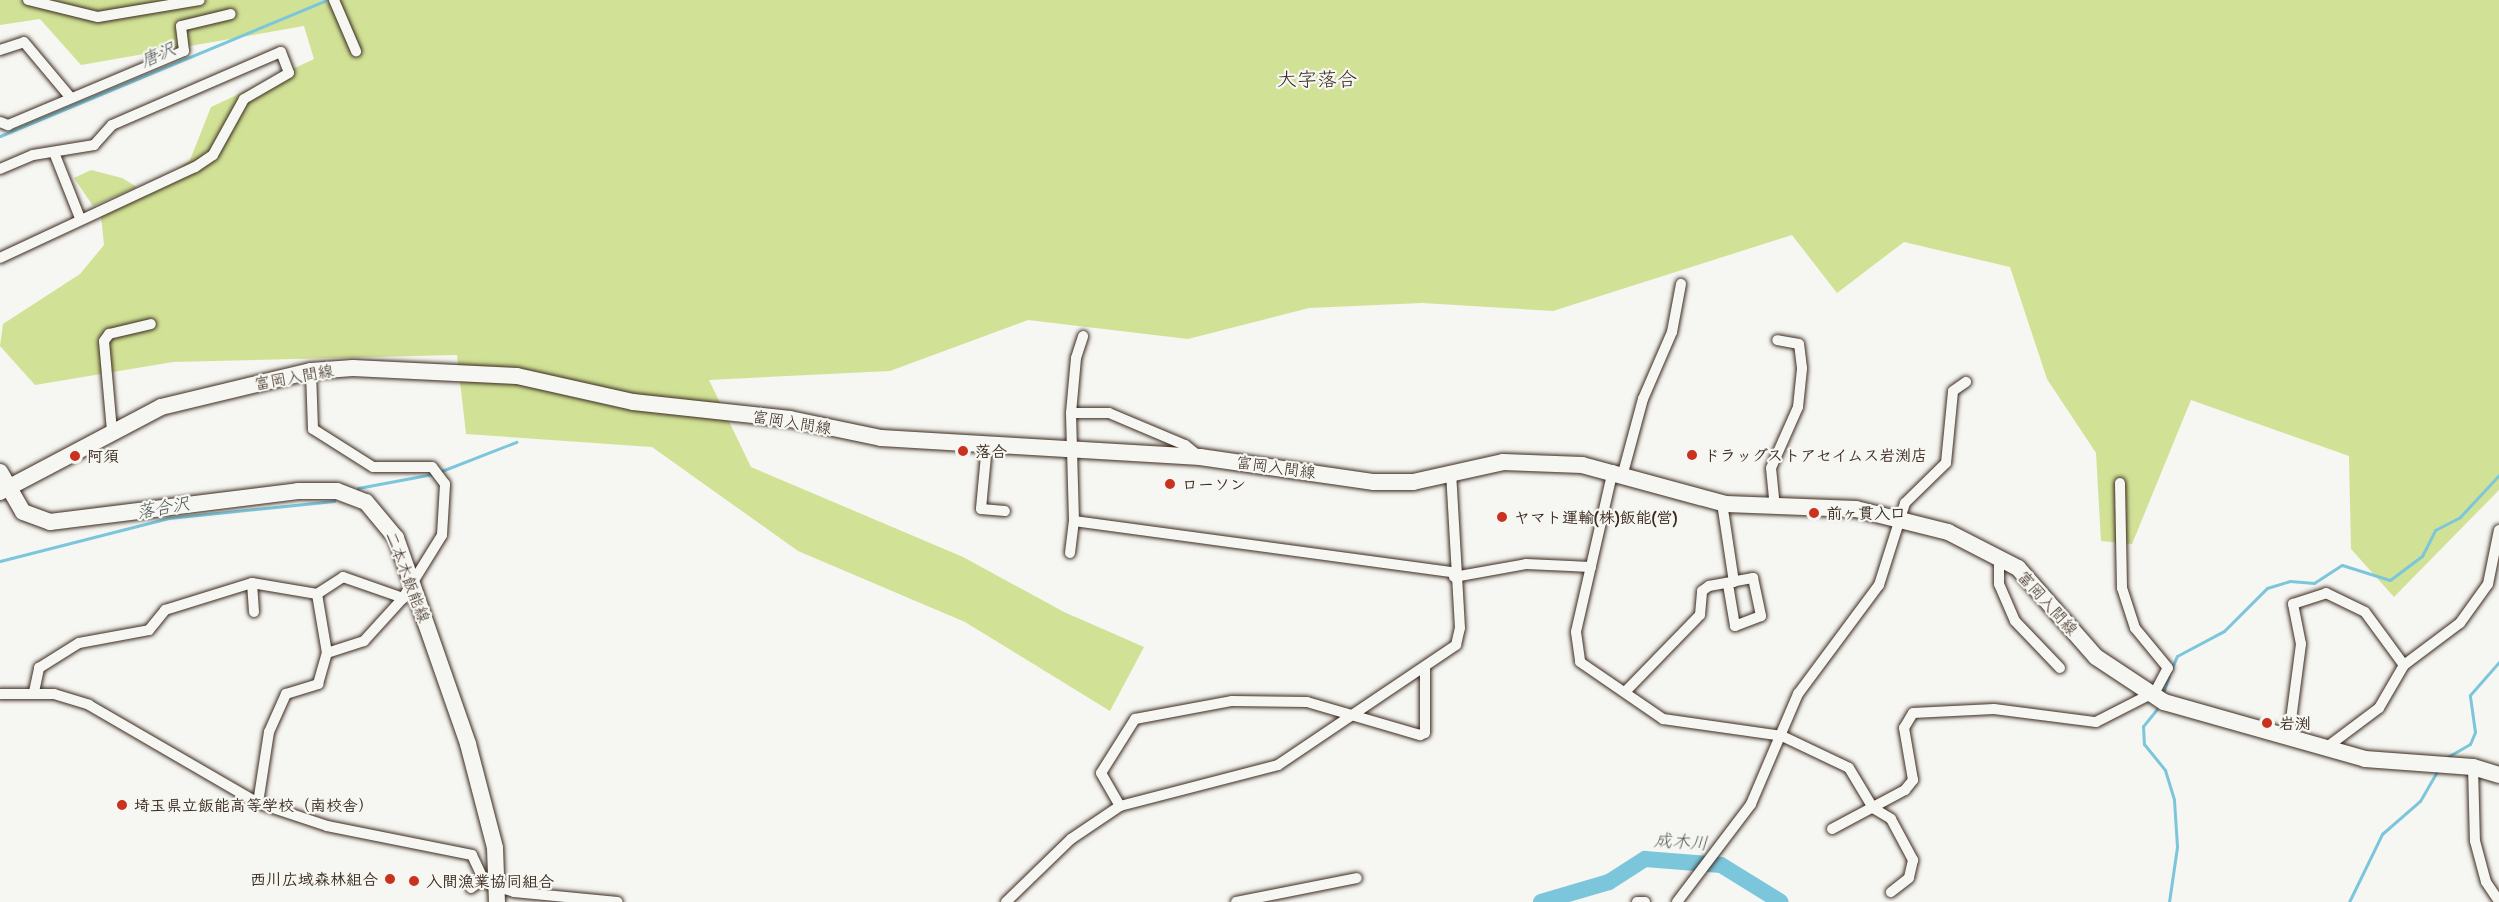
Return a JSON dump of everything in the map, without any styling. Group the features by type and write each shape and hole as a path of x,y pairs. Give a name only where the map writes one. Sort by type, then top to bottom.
{"main road":[{"name":"富岡入間線","path":"2,484 178,402 311,371 475,372 668,408 790,418 881,438 1200,457 1374,482 1527,462 1618,472 1722,503 1775,508 1836,507 1899,518 1968,539 1999,556 2030,580 2096,657 2151,696 2379,762 2473,767 2499,775"},
{"name":"二本木飯能線","path":"2,484 23,512 50,522 208,500 346,492 366,502 388,525 408,592 477,773 498,896"}],"street":[{"path":"28,0 98,17 200,0"},
{"path":"336,3 356,51"},
{"path":"0,122 8,125 184,51 181,26 231,14"},
{"path":"0,50 24,42 71,98"},
{"path":"0,169 33,155 55,155 94,145 112,125 281,52 289,73 244,99 213,155 0,258"},
{"path":"55,155 80,218"},
{"path":"1681,284 1672,332 1643,399 1618,472 1591,567 1576,650 1580,662 1664,719 1713,730 1782,736 1849,768 1873,808 1891,819 1913,860 1909,878 1891,892"},
{"path":"112,431 104,341 110,334 152,324"},
{"path":"1070,553 1074,521 1069,450 1071,413 1076,358 1083,336"},
{"path":"1775,508 1771,468 1798,406 1802,368 1799,344 1777,340"},
{"path":"311,371 313,429 373,467 432,467 445,484 442,535 408,592 364,641 327,653"},
{"path":"1677,902 1736,823 1782,736 1798,694 1879,585 1899,518 1911,496 1946,463 1953,391 1966,382"},
{"path":"1071,413 1109,413 1185,445 1200,457"},
{"path":"987,445 981,509 1005,512"},
{"path":"1006,902 1071,839 1120,806 1263,772 1352,716 1425,667 1460,640 1454,574 1450,473"},
{"path":"1832,829 1873,808 1913,780 1904,728 1913,713 1994,709 2082,723 2096,722 2134,698 2151,696 2168,668 2135,628 2122,588 2120,483"},
{"path":"1624,692 1700,615 1702,591 1731,583 1722,503"},
{"path":"1074,521 1454,574 1526,564 1591,567"},
{"path":"2326,747 2379,708 2404,665 2460,623 2488,584 2499,530"},
{"path":"1999,556 1999,584 2015,621 2060,668"},
{"path":"34,693 39,668 79,643 149,630 165,610 252,583 317,594 343,577 408,592"},
{"path":"252,583 254,612"},
{"path":"2289,735 2301,644 2293,604 2326,593 2365,612 2404,665"},
{"path":"258,803 269,732 282,702 296,689 318,684 327,653 317,594"},
{"path":"1120,806 1101,773 1135,719 1232,701 1307,702 1391,730 1425,733 1425,667"},
{"path":"0,694 34,693 103,711 258,803 327,826 472,855 482,880 498,896 618,902"},
{"path":"2473,767 2475,841 2486,882 2499,901"},
{"path":"1236,902 1357,878"},
{"path":"471,888 482,880"},
{"path":"1637,902 1645,902"}],"green space":[{"path":"0,0 2499,0 2499,490 2394,597 2351,549 2349,456 2191,400 2132,544 2101,541 2096,453 2047,379 2010,267 1904,242 1837,293 1792,235 1553,311 1422,303 1309,308 1188,339 1028,320 890,371 709,380 751,467 963,557 1064,612 1144,647 1110,711 965,622 798,551 652,447 466,434 457,355 173,362 35,385 0,346 3,324 80,274 104,245 101,216 143,196 190,160 211,107 314,59 304,26 81,65 40,19 0,25"},
{"path":"91,170 122,178 137,187 93,206 74,178"}],"waterway":[{"name":"唐沢","path":"0,136 326,0"},
{"name":"落合沢","path":"439,472 516,442"},
{"name":"落合沢","path":"358,488 433,474"},
{"path":"2171,670 2177,656 2224,631 2267,588 2290,581 2314,583 2342,565 2390,580 2422,556 2435,530 2460,517 2499,475"},
{"name":"落合沢","path":"0,561 169,518 334,501"},
{"path":"2444,759 2470,744 2475,732 2470,695 2499,662"},
{"path":"2163,693 2169,676"},
{"path":"2157,709 2143,726 2144,744 2165,770 2174,800 2177,847 2169,902"},
{"path":"2349,902 2382,834 2420,801 2438,770"},
{"name":"成木川","path":"1541,902 1609,882 1645,859 1721,865 1781,902"}],"place":[{"name":"落合","path":"963,451"},
{"name":"ドラッグストアセイムス岩渕店","path":"1692,455"},
{"name":"阿須","path":"75,456"},
{"name":"ローソン","path":"1170,484"},
{"name":"前ヶ貫入口","path":"1814,513"},
{"name":"ヤマト運輸(株)飯能(営)","path":"1502,517"},
{"name":"岩渕","path":"2267,723"},
{"name":"埼玉県立飯能高等学校（南校舎）","path":"122,805"},
{"name":"西川広域森林組合","path":"390,879"},
{"name":"入間漁業協同組合","path":"414,881"}],"district":[{"name":"大字落合","path":"1317,78"}]}
